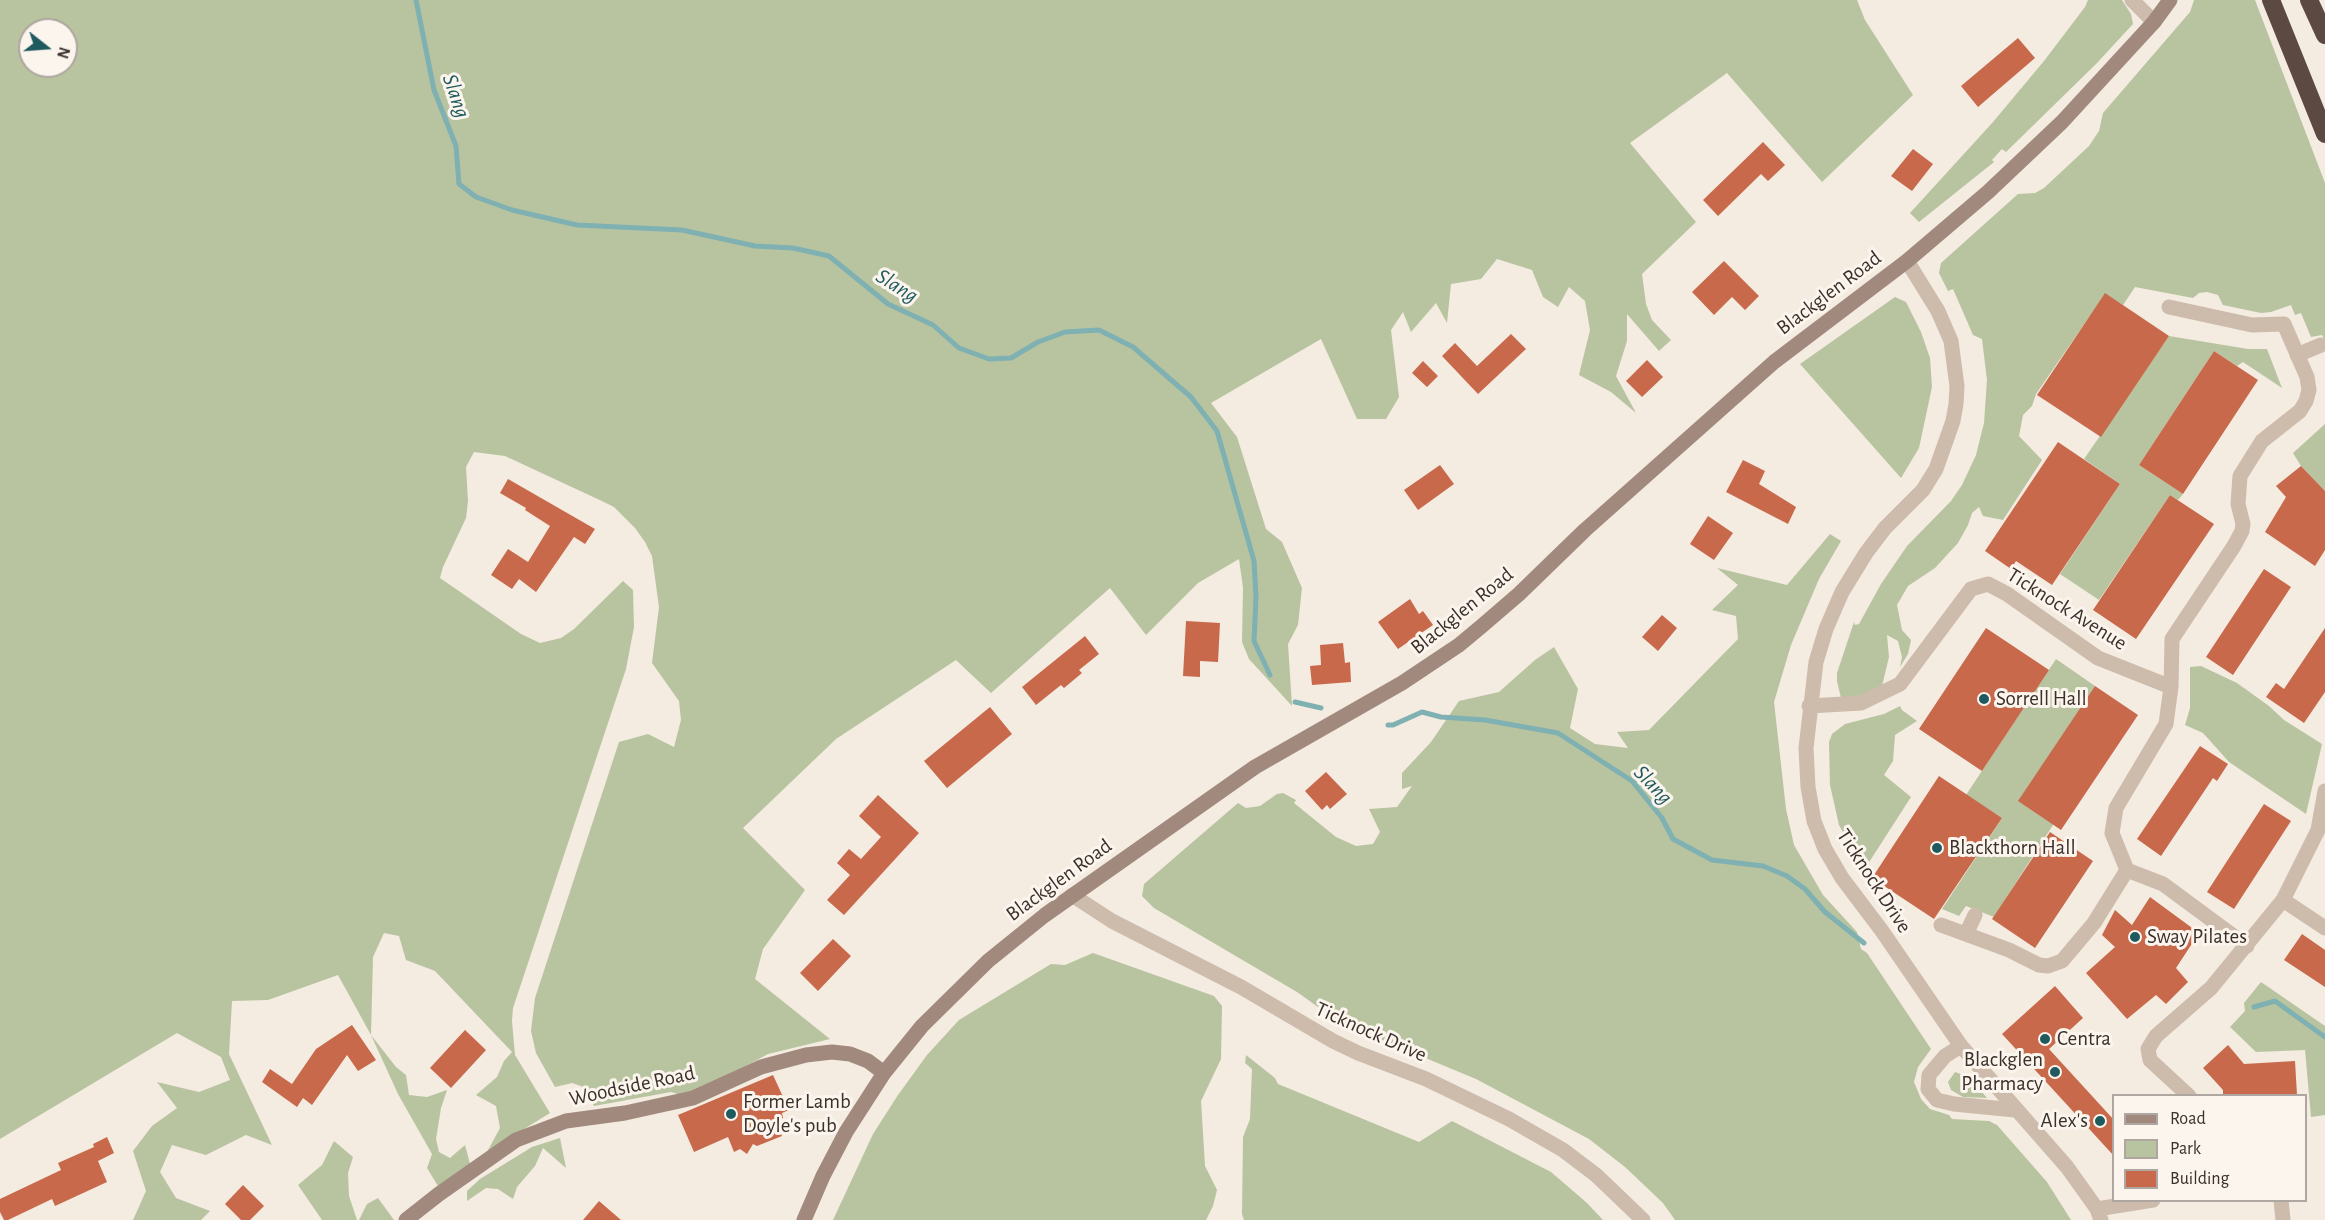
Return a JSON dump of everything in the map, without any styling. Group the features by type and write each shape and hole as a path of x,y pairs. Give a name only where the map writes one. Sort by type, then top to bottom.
{"highway":[{"path":"2309,0 2325,35"},
{"path":"2274,6 2325,134"}],"street":[{"path":"2132,0 2154,22"},
{"name":"Blackglen Road","path":"804,1220 823,1176 846,1132 884,1073 916,1033 953,994 1019,935 1255,766 1395,688 1459,645 1520,594 1585,530 1801,339 1906,261 1981,199 2062,122 2154,22 2170,0"},
{"name":"Ticknock Drive","path":"1906,261 1938,311 1951,341 1957,386 1953,421 1936,469 1923,490 1885,528 1842,592 1826,629 1816,662 1809,706 1806,748 1808,787 1814,821 1825,849 1842,878 1882,931 1961,1046 2067,1167 2099,1215"},
{"path":"2169,307 2252,325 2284,324 2307,377 2309,390 2300,411 2262,441 2240,476 2238,504 2243,524 2242,531 2172,639 2171,687 2166,724 2116,808 2112,833 2127,870 2163,884 2247,946"},
{"path":"2297,355 2320,345"},
{"name":"Ticknock Avenue","path":"1809,706 1860,703 1900,684 1971,589 1988,584 2007,594 2098,658 2171,687"},
{"path":"2188,1094 2150,1060 2148,1049 2156,1036 2211,988 2283,900 2318,830 2325,790"},
{"path":"1941,925 2009,950 2039,965 2048,966 2062,961 2094,923 2127,870"},
{"name":"Ticknock Drive","path":"1072,895 1112,921 1241,987 1333,1041 1426,1079 1526,1128 1563,1150 1596,1175 1643,1220"},
{"path":"2283,900 2325,928"},
{"path":"1966,934 1975,915"},
{"path":"1961,1046 1945,1056 1929,1075 1928,1089 1937,1100 1954,1104 2015,1110"},
{"name":"Woodside Road","path":"406,1220 516,1140 566,1121 626,1113 693,1098 761,1067 806,1055 832,1052 850,1054 868,1061 884,1073"},
{"path":"2099,1215 2146,1202"},
{"path":"2281,1202 2283,1220"}],"green space":[{"path":"0,0 1857,0 1865,20 1913,95 1822,182 1727,73 1630,143 1696,222 1642,274 1646,304 1652,320 1671,340 1659,351 1627,314 1627,341 1616,376 1636,413 1611,392 1579,375 1590,330 1585,301 1569,287 1558,307 1543,297 1532,270 1497,259 1481,279 1451,284 1447,323 1436,303 1411,332 1403,312 1391,330 1399,397 1386,419 1357,419 1321,339 1211,403 1237,437 1266,529 1282,542 1302,588 1298,625 1288,644 1292,706 1249,659 1242,642 1243,588 1239,559 1198,583 1146,635 1110,588 991,693 956,660 836,739 743,828 805,890 763,949 755,979 830,1039 768,1054 709,1086 681,1095 671,1092 594,1106 581,1086 572,1083 555,1087 536,1053 531,1031 535,998 619,742 648,734 674,747 681,720 679,701 652,663 659,607 652,556 635,528 614,507 505,456 474,452 466,467 468,501 466,518 440,578 521,634 540,643 561,638 574,629 623,581 633,590 634,627 626,669 513,1008 515,1055 550,1113 487,1152 500,1128 496,1106 476,1095 497,1077 504,1061 512,1052 435,971 406,960 399,936 384,933 373,957 371,1035 338,975 268,1000 232,1001 229,1054 272,1145 246,1135 206,1155 172,1145 160,1172 176,1198 210,1211 201,1220 133,1220 146,1191 133,1151 152,1126 177,1108 157,1082 199,1092 230,1080 221,1057 177,1033 0,1139"},
{"path":"2088,0 2122,0 2131,14 2133,24 2096,64 2006,152 2002,149 1992,160 1994,162 1919,222 1910,213 1993,122 2044,61"},
{"path":"2194,0 2255,0 2325,183 2325,341 2322,335 2311,337 2301,313 2295,315 2291,305 2261,313 2223,305 2218,295 2207,292 2199,293 2193,298 2135,287 2123,305 2105,294 2036,394 2032,406 2023,415 2019,436 2042,460 2003,520 1983,516 1979,507 1972,513 1958,543 1935,568 1908,586 1897,605 1902,630 1911,640 1908,654 1900,667 1902,657 1898,641 1887,635 1889,657 1882,686 1866,695 1841,698 1837,673 1854,622 1855,625 1859,624 1881,584 1907,546 1951,501 1962,485 1976,455 1984,423 1987,380 1982,339 1973,335 1953,289 1948,291 1939,273 1941,263 2018,194 2035,193 2044,188 2089,146 2099,131 2103,113 2190,12"},
{"path":"1895,297 1906,302 1921,332 1930,358 1932,387 1919,448 1901,478 1800,364"},
{"path":"2169,336 2248,349 2267,349 2282,388 2243,362 2237,366 2214,351 2139,465 2183,494 2178,500 2170,495 2099,600 2060,574 2120,484 2084,459"},
{"path":"2325,424 2325,491 2301,466 2293,453"},
{"path":"1830,534 1841,541 1819,579 1791,645 1774,702 1786,809 1794,845 1823,895 1857,932 1861,949 1867,953 1931,1049 1918,1067 1914,1082 1921,1099 1930,1109 1949,1115 1952,1119 1989,1121 1997,1125 2047,1182 2071,1220 1675,1220 1663,1203 1625,1167 1589,1139 1476,1079 1339,1022 1297,992 1154,908 1142,896 1144,884 1238,803 1246,808 1260,806 1277,794 1283,793 1296,800 1294,803 1336,837 1356,846 1373,844 1380,832 1369,809 1397,807 1412,786 1402,789 1402,773 1431,742 1459,701 1499,692 1535,660 1554,647 1578,689 1570,728 1595,744 1628,748 1617,732 1649,730 1738,639 1736,616 1712,610 1738,585 1717,568 1787,585"},
{"path":"2056,659 2095,686 2053,825 1994,917 1966,906 1959,916 1942,909 2002,818 1966,795"},
{"path":"2201,666 2237,683 2284,720 2322,744 2306,814 2229,762 2203,733 2185,725 2190,708 2190,667"},
{"path":"1900,706 1917,721 1895,735 1893,761 1884,775 1911,797 1864,870 1839,825 1830,785 1829,742 1832,734 1845,724 1884,714"},
{"path":"1093,953 1214,996 1222,1006 1221,1059 1201,1101 1205,1166 1217,1190 1206,1220 833,1220 873,1134 927,1055 959,1020 1051,964 1065,965"},
{"path":"2261,982 2325,1026 2325,1115 2311,1117 2305,1050 2256,1052 2230,1027 2245,1011 2244,1003"},
{"path":"371,1035 396,1067 406,1075 409,1095 427,1097 447,1090 441,1108 436,1139 439,1152 450,1158 465,1145 470,1164 438,1186 427,1168 432,1154 398,1094"},
{"path":"1246,1055 1275,1078 1278,1084 1419,1142 1452,1121 1551,1172 1603,1220 1244,1220 1242,1214 1243,1137 1250,1119 1252,1069 1245,1063"},
{"path":"1955,1072 1969,1077 1987,1098 1963,1097 1951,1090 1948,1082"},
{"path":"560,1138 566,1168 543,1148 535,1166 517,1187 513,1199 498,1189 486,1188 467,1201 467,1191 480,1179 532,1147"},
{"path":"334,1141 353,1157 348,1173 349,1196 357,1220 322,1220 298,1185 322,1165"},
{"path":"378,1198 394,1220 359,1220 367,1204"}],"building":[{"path":"2018,38 2035,58 1978,107 1961,86"},
{"path":"1763,142 1785,165 1768,181 1761,174 1718,216 1703,200"},
{"path":"1913,149 1933,164 1912,191 1891,176"},
{"path":"1724,261 1759,296 1745,310 1732,297 1714,315 1692,292"},
{"path":"2105,293 2169,336 2101,437 2037,395"},
{"path":"1511,334 1526,349 1478,394 1442,356 1455,343 1477,366"},
{"path":"2214,351 2258,380 2183,494 2139,465"},
{"path":"1647,360 1663,377 1642,397 1626,381"},
{"path":"1423,361 1438,376 1427,387 1412,373"},
{"path":"2058,442 2120,484 2052,585 2016,561 2011,569 1985,551"},
{"path":"1743,460 1765,471 1759,484 1796,507 1788,524 1726,492"},
{"path":"1440,465 1454,484 1418,510 1404,490"},
{"path":"2301,466 2325,491 2325,550 2315,566 2265,532 2286,497 2276,486"},
{"path":"508,479 595,529 585,544 574,537 536,592 519,579 512,589 491,575 508,549 528,562 550,526 525,510 526,508 500,493"},
{"path":"2170,495 2214,524 2136,639 2093,610"},
{"path":"1708,516 1733,533 1714,560 1690,544"},
{"path":"2264,569 2291,587 2233,675 2206,657"},
{"path":"1410,599 1419,614 1423,611 1433,625 1398,649 1378,622"},
{"path":"1662,615 1677,628 1658,651 1642,637"},
{"path":"1186,621 1220,623 1218,662 1200,661 1200,677 1183,676"},
{"name":"Sorrell Hall","path":"1986,628 2049,670 1982,771 1919,729"},
{"path":"2325,628 2325,692 2304,723 2266,697 2276,683 2284,689"},
{"path":"1085,636 1099,654 1079,670 1082,673 1064,688 1061,685 1036,705 1022,687"},
{"path":"1343,643 1345,663 1350,662 1351,682 1312,685 1310,666 1321,665 1320,645"},
{"path":"2095,686 2138,715 2061,830 2018,801"},
{"path":"990,707 1012,734 947,788 924,761"},
{"path":"2200,746 2228,764 2217,781 2213,778 2161,856 2137,839"},
{"path":"1326,772 1347,794 1330,809 1327,805 1322,810 1305,791"},
{"name":"Blackthorn Hall","path":"1939,776 2002,818 1934,919 1872,878"},
{"path":"878,795 919,833 844,915 827,900 850,875 837,863 849,849 861,859 881,837 859,816"},
{"path":"2264,804 2291,821 2234,909 2207,892"},
{"path":"2050,832 2093,861 2035,948 1992,919"},
{"path":"2150,897 2199,933 2176,968 2188,982 2166,1004 2156,995 2127,1019 2086,973 2115,947 2102,935 2115,910 2132,925"},
{"path":"2302,934 2325,950 2325,987 2284,960"},
{"path":"833,939 851,956 818,991 800,973"},
{"path":"2055,986 2083,1018 2049,1049 2112,1118 2112,1154 2002,1034"},
{"path":"352,1025 376,1060 358,1071 347,1055 312,1105 303,1098 297,1107 262,1082 270,1069 292,1084 316,1049"},
{"path":"465,1030 486,1050 451,1088 430,1068"},
{"path":"2228,1045 2244,1064 2295,1061 2297,1094 2223,1094 2223,1090 2203,1068"},
{"name":"Former Lamb Doyle's pub","path":"773,1075 789,1110 782,1113 783,1118 780,1119 784,1128 779,1129 782,1136 757,1146 753,1144 747,1154 740,1149 734,1152 728,1137 694,1152 678,1115"},
{"path":"107,1137 114,1153 98,1161 107,1182 55,1206 52,1199 4,1220 0,1212 0,1199 61,1170 58,1163 94,1147 93,1144"},
{"path":"243,1185 264,1206 250,1220 241,1220 225,1204"},
{"path":"599,1201 621,1220 583,1220"}],"waterway":[{"name":"Slang","path":"416,0 434,90 456,146 459,184 476,197 512,210 577,225 682,230 755,246 793,248 829,256 888,304 933,325 959,348 989,359 1011,358 1038,342 1065,332 1099,330 1133,347 1191,397 1217,431 1254,561 1256,597 1254,641 1270,675"},
{"name":"Slang","path":"1295,702 1321,708"},
{"name":"Slang","path":"1388,725 1422,712 1441,717 1485,720 1558,733 1632,781 1662,818 1673,839 1712,860 1763,866 1787,876 1805,889 1825,912 1864,943"},
{"name":"Slang","path":"2254,1007 2275,1001 2325,1037"}],"place":[{"name":"Sorrell Hall","path":"1984,699"},
{"name":"Blackthorn Hall","path":"1937,848"},
{"name":"Sway Pilates","path":"2135,937"},
{"name":"Centra","path":"2045,1039"},
{"name":"Blackglen Pharmacy","path":"2055,1072"},
{"name":"Former Lamb Doyle's pub","path":"731,1114"},
{"name":"Alex's","path":"2100,1121"}]}
